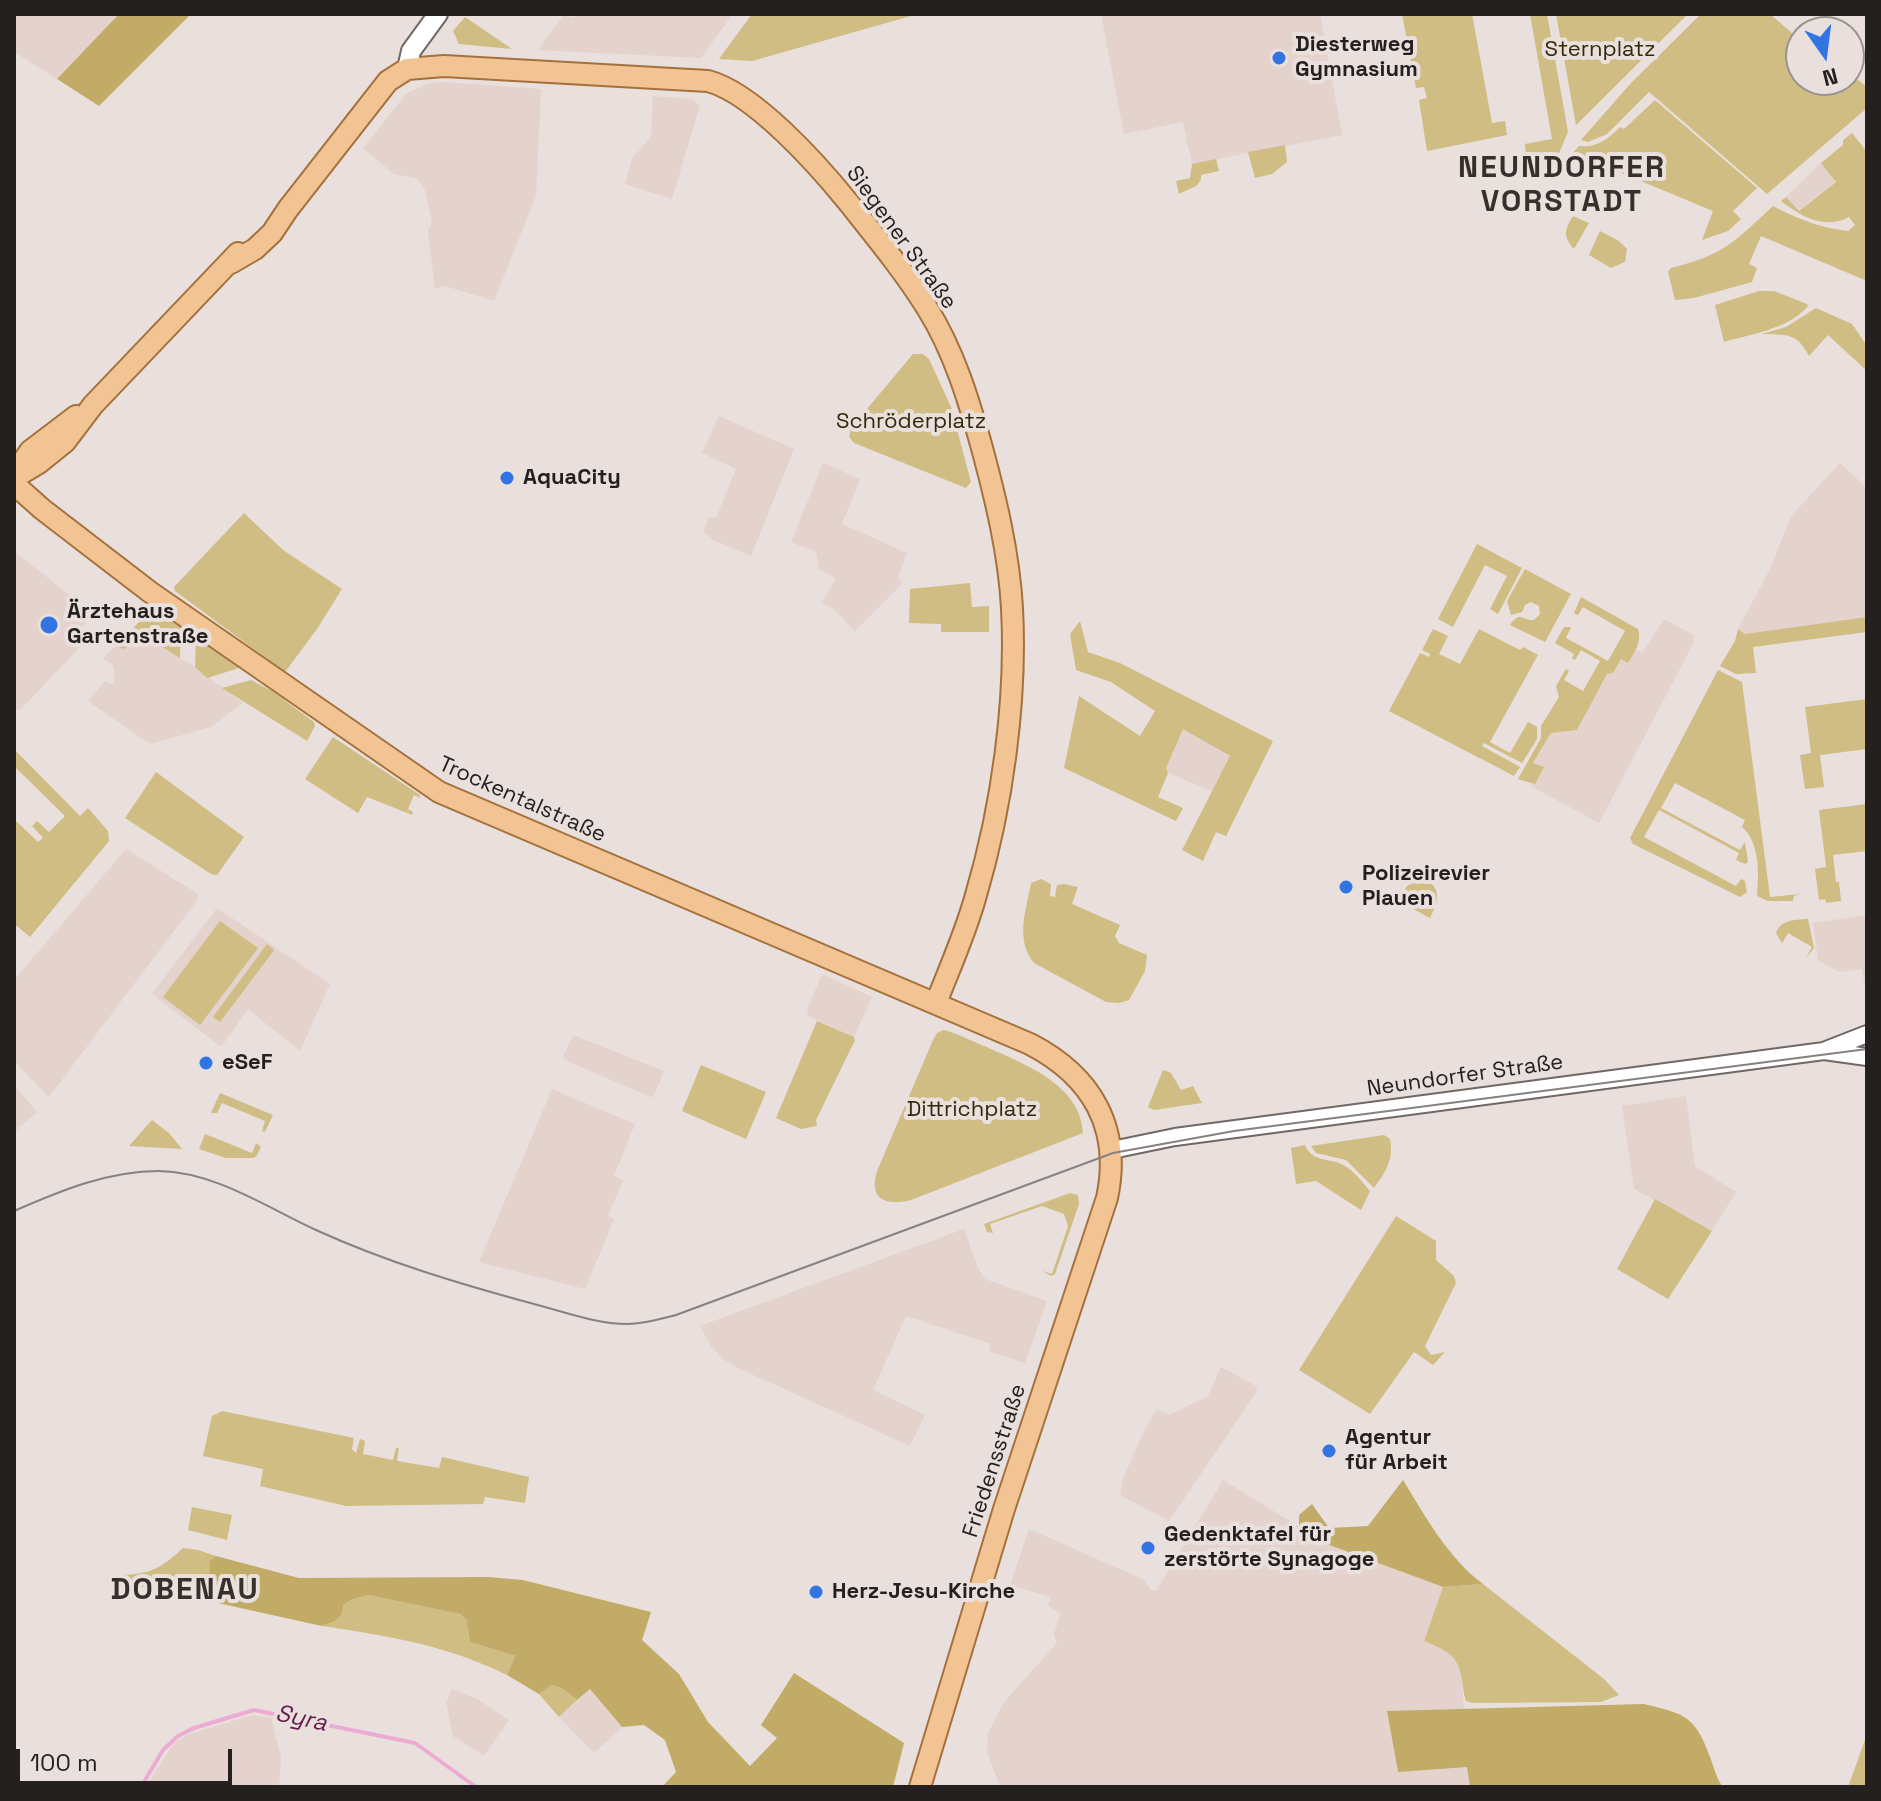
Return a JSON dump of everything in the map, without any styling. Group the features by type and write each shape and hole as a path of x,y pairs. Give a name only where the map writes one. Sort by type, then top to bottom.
{"main road":[{"path":"14,479 36,445 93,405 180,312 231,263 263,242 388,81 407,69 411,51 438,14"},
{"name":"Siegener Straße","path":"407,69 474,66 678,78 721,86 742,98 786,135 831,181 928,309 956,368 976,428 1001,525 1012,608 1009,701 996,808 976,895 936,1003"},
{"name":"Trockentalstraße","path":"14,479 42,509 150,592 422,783 537,835 936,1003"},
{"path":"936,1003 1030,1044 1071,1071 1092,1098 1112,1150"},
{"name":"Friedensstraße","path":"920,1787 1004,1509 1105,1206 1111,1180 1112,1150"}],"street":[{"name":"Neundorfer Straße","path":"1112,1150 1190,1134 1824,1051 1867,1034"},
{"name":"Neundorfer Straße","path":"1824,1051 1867,1057"}],"shaded area":[{"path":"16,14 119,14 57,79 14,52"},
{"path":"119,14 191,14 99,106 57,79"},
{"path":"564,14 574,18 577,14 733,14 701,58 538,50"},
{"path":"1101,14 1320,14 1342,135 1192,164 1183,122 1124,134"},
{"path":"443,82 541,89 536,196 494,301 445,286 435,289 428,231 432,222 425,190 417,178 394,174 363,148 406,94 427,84"},
{"path":"653,96 692,99 700,106 672,199 625,184 632,159 651,136"},
{"path":"1821,163 1836,181 1798,211 1786,197"},
{"path":"719,416 794,449 751,556 713,540 703,531 709,517 716,518 736,469 702,453"},
{"path":"823,463 860,479 842,524 907,553 898,577 902,584 855,631 835,610 822,603 836,578 819,569 816,552 791,542"},
{"path":"1840,463 1867,488 1867,617 1745,634 1738,629 1770,569 1791,516"},
{"name":"Ärztehaus Gartenstraße","path":"14,551 92,613 75,638 83,644 20,710 14,708"},
{"path":"1664,619 1694,635 1694,642 1599,823 1529,785 1535,784 1533,764 1551,733 1577,730 1607,674 1613,673 1621,659 1628,663 1636,650 1643,652"},
{"path":"140,641 156,643 243,703 211,727 150,744 88,701 105,681 113,685 113,665 103,658 115,646 123,649"},
{"path":"1183,728 1230,757 1212,791 1165,769"},
{"path":"126,849 198,894 198,899 49,1097 14,1061 14,980"},
{"path":"217,908 330,984 300,1051 248,1009 221,1047 152,994"},
{"path":"1867,915 1867,1000 1862,969 1839,972 1818,960 1813,923"},
{"path":"822,974 872,997 854,1037 808,1016 807,1010"},
{"path":"573,1035 664,1071 654,1096 565,1060 563,1057"},
{"path":"14,1085 37,1112 14,1132"},
{"path":"552,1089 635,1124 614,1176 623,1180 608,1216 614,1219 585,1289 479,1262"},
{"path":"1686,1096 1695,1166 1736,1192 1712,1231 1634,1189 1622,1106"},
{"path":"964,1229 985,1279 1047,1301 1025,1363 989,1351 991,1344 906,1316 873,1390 925,1415 910,1446 738,1368 723,1359 711,1346 700,1326"},
{"path":"1221,1367 1256,1386 1257,1391 1169,1521 1120,1495 1123,1479 1157,1409 1169,1415 1208,1396"},
{"path":"1223,1480 1327,1544 1443,1587 1424,1641 1446,1650 1455,1659 1461,1670 1464,1709 1387,1712 1398,1772 1468,1767 1470,1787 1000,1787 987,1751 988,1733 1004,1702 1057,1643 1054,1634 1061,1613 1048,1606 1051,1597 1010,1585 1029,1529 1145,1580 1150,1590 1156,1591"},
{"path":"1403,1480 1449,1550 1483,1584 1443,1587 1327,1544 1299,1527 1299,1515 1312,1504 1329,1528 1368,1526"},
{"path":"216,1556 299,1578 488,1577 523,1580 651,1612 642,1640 679,1674 708,1722 750,1766 777,1738 761,1725 794,1673 904,1743 893,1787 662,1787 676,1772 665,1740 644,1725 622,1727 590,1689 577,1700 552,1685 539,1694 507,1675 515,1656 470,1642 466,1619 460,1614 368,1595 343,1605 338,1619 322,1626 195,1598 210,1571 209,1561"},
{"path":"452,1689 477,1699 509,1720 484,1756 453,1736 446,1703"},
{"path":"590,1689 622,1727 594,1753 559,1717"},
{"path":"1644,1704 1679,1714 1693,1724 1723,1787 1470,1787 1467,1767 1398,1772 1387,1711"},
{"path":"253,1715 271,1718 281,1757 279,1787 145,1787 174,1743 189,1734"}],"green space":[{"path":"752,14 918,14 752,61 719,59"},
{"path":"1402,14 1472,14 1492,123 1505,121 1507,135 1427,151 1419,100 1427,98 1424,87 1416,88"},
{"path":"1530,14 1547,14 1568,132 1551,172 1544,167 1527,170 1525,144 1552,139"},
{"name":"Sternplatz","path":"1556,14 1688,14 1576,125"},
{"path":"1701,14 1770,14 1785,27 1785,96 1865,96 1865,85 1867,108 1767,194 1649,92 1607,134 1588,142 1581,140 1631,83"},
{"path":"465,17 512,49 459,44 453,31"},
{"path":"1655,100 1757,188 1733,211 1741,219 1728,231 1702,240 1713,211 1578,155 1570,174 1561,176 1570,156 1579,146 1597,144 1620,127 1624,129"},
{"path":"1852,133 1867,152 1867,281 1761,236 1749,264 1757,268 1752,282 1675,300 1668,272 1671,268 1704,258 1727,246 1773,206 1828,228 1848,231 1855,225 1849,217 1831,222 1814,220 1781,201 1786,197 1799,211 1836,182 1821,163"},
{"path":"1285,145 1287,162 1272,174 1255,178 1248,152"},
{"path":"1216,159 1219,171 1201,175 1196,186 1179,194 1176,181 1190,178 1192,164"},
{"path":"1573,216 1589,223 1574,249 1566,233"},
{"path":"1600,231 1627,249 1625,262 1611,268 1589,255"},
{"path":"1759,291 1774,291 1808,306 1780,325 1724,342 1715,305"},
{"path":"1816,308 1852,324 1867,346 1867,371 1828,335 1809,356 1805,348 1790,336 1762,334 1786,327"},
{"name":"Schröderplatz","path":"913,354 923,354 929,359 951,407 971,482 966,488 854,443 849,437 851,428"},
{"path":"244,513 283,550 342,589 285,672 175,591 174,587"},
{"path":"1477,544 1522,568 1498,614 1490,609 1507,576 1485,565 1453,627 1438,619"},
{"path":"1525,569 1571,594 1545,642 1510,625 1519,617 1534,620 1540,614 1539,606 1531,602 1525,605 1522,612 1511,615 1507,601"},
{"path":"970,583 972,607 989,606 989,632 941,632 941,624 909,623 910,589"},
{"path":"1581,597 1638,629 1637,647 1628,663 1621,659 1613,673 1607,674 1577,730 1551,733 1533,763 1544,767 1535,784 1518,779 1541,738 1541,726 1559,697 1556,686 1566,669 1569,671 1564,680 1583,691 1600,661 1581,650 1575,660 1572,658 1574,654 1555,643 1564,627 1571,627 1566,638 1608,661 1625,631 1583,607 1578,615 1574,613"},
{"path":"153,608 181,628 180,658 153,643 140,643 123,649 115,646"},
{"path":"1867,617 1867,632 1753,647 1756,673 1736,674 1720,666 1735,641 1738,629 1745,634"},
{"path":"1080,621 1088,652 1120,663 1273,741 1226,836 1216,832 1203,861 1182,850 1230,756 1183,729 1166,768 1168,773 1158,797 1183,808 1176,821 1064,768 1079,696 1140,736 1155,711 1111,682 1076,670 1070,634"},
{"path":"1433,629 1448,636 1439,654 1460,664 1479,629 1520,650 1523,647 1538,655 1490,742 1510,753 1528,722 1537,727 1537,739 1522,763 1484,743 1482,746 1520,767 1514,776 1389,711 1420,653 1429,657 1430,654 1422,650"},
{"path":"196,637 239,668 207,678 195,667"},
{"path":"1718,670 1742,682 1770,897 1801,894 1794,896 1793,901 1768,901 1757,896 1757,859 1752,841 1742,827 1745,820 1675,783 1661,808 1740,850 1745,842 1748,862 1745,864 1736,860 1739,853 1659,810 1644,837 1736,886 1741,879 1745,881 1747,892 1740,897 1633,844 1630,838"},
{"path":"251,680 272,691 314,722 307,741 222,688"},
{"path":"1867,699 1867,749 1820,755 1824,787 1805,789 1800,755 1811,753 1805,707"},
{"path":"333,737 420,795 420,798 414,795 408,809 413,812 412,815 367,797 358,813 305,779"},
{"path":"14,749 80,816 88,808 108,831 109,841 30,937 17,926 14,928 14,819 38,842 43,838 32,826 37,821 49,832 65,816 14,766"},
{"path":"156,772 244,837 217,875 125,818"},
{"path":"1867,804 1867,851 1833,855 1841,901 1826,903 1825,899 1819,900 1815,869 1826,867 1819,810"},
{"path":"1041,879 1051,884 1050,896 1055,897 1057,885 1078,887 1072,904 1120,925 1115,936 1119,943 1147,955 1145,971 1129,1000 1106,1002 1034,963 1023,935 1031,883"},
{"path":"1423,879 1436,890 1437,901 1430,918 1399,901 1407,886"},
{"path":"1808,919 1814,948 1805,959 1812,947 1788,933 1782,943 1776,933 1785,923"},
{"path":"220,921 258,948 200,1025 163,997"},
{"path":"267,944 274,950 220,1022 213,1017"},
{"path":"817,1021 855,1040 816,1120 817,1126 801,1129 776,1118"},
{"name":"Dittrichplatz","path":"943,1030 1015,1060 1061,1088 1080,1116 1083,1133 911,1200 887,1201 877,1195 875,1189 877,1171 933,1040"},
{"path":"701,1065 766,1092 746,1139 682,1111"},
{"path":"1163,1070 1171,1073 1181,1090 1193,1086 1202,1103 1154,1110 1148,1107"},
{"path":"220,1093 273,1115 265,1132 262,1131 265,1121 222,1103 217,1113 211,1113"},
{"path":"152,1120 169,1133 182,1149 129,1146"},
{"path":"205,1134 252,1153 256,1143 261,1147 253,1158 226,1158 199,1149"},
{"path":"1384,1135 1390,1139 1390,1159 1374,1188 1346,1160 1316,1153 1311,1146"},
{"path":"1305,1145 1317,1158 1340,1163 1362,1181 1370,1191 1361,1210 1316,1181 1296,1184 1291,1148"},
{"path":"1070,1193 1078,1195 1079,1204 1055,1274 1051,1276 1042,1271 1052,1274 1068,1226 1064,1214 1042,1206 990,1224 993,1233 987,1232 984,1224"},
{"path":"1655,1199 1712,1231 1668,1299 1617,1269"},
{"path":"1396,1216 1436,1241 1436,1260 1454,1276 1456,1283 1425,1346 1431,1355 1445,1352 1433,1365 1414,1352 1370,1414 1299,1370"},
{"path":"222,1411 354,1438 352,1449 356,1453 360,1439 365,1441 363,1454 393,1460 396,1448 399,1448 397,1461 439,1468 442,1457 529,1477 525,1503 485,1497 483,1504 346,1506 260,1486 263,1469 203,1456 212,1416"},
{"path":"192,1507 232,1515 227,1540 188,1530"},
{"path":"183,1548 216,1556 209,1561 210,1571 195,1598 107,1580 110,1575 158,1568"},
{"path":"1483,1584 1604,1679 1619,1695 1601,1702 1466,1701 1456,1662 1442,1649 1424,1641 1443,1587"},
{"path":"368,1595 460,1614 466,1619 470,1642 515,1656 507,1675 439,1649 322,1626 338,1619 343,1605"},
{"path":"552,1685 577,1700 559,1717 539,1694"},
{"path":"1867,1735 1867,1787 1848,1787 1865,1740"}],"waterway":[{"name":"Syra","path":"141,1787 163,1750 178,1736 254,1710 415,1743 476,1787"}],"tram line":[{"path":"14,1211 102,1178 140,1172 180,1173 240,1192 342,1242 424,1272 581,1317 634,1324 676,1315 1113,1153 1234,1131 1867,1049"}],"place":[{"name":"Diesterweg Gymnasium","path":"1279,58"},
{"name":"AquaCity","path":"507,478"},
{"name":"Ärztehaus Gartenstraße","path":"49,625"},
{"name":"Polizeirevier Plauen","path":"1346,887"},
{"name":"eSeF","path":"206,1063"},
{"name":"Agentur für Arbeit","path":"1329,1451"},
{"name":"Gedenktafel für zerstörte Synagoge","path":"1148,1548"},
{"name":"Herz-Jesu-Kirche","path":"816,1592"}],"district":[{"name":"NEUNDORFER VORSTADT","path":"1562,186"},
{"name":"DOBENAU","path":"185,1591"}]}
